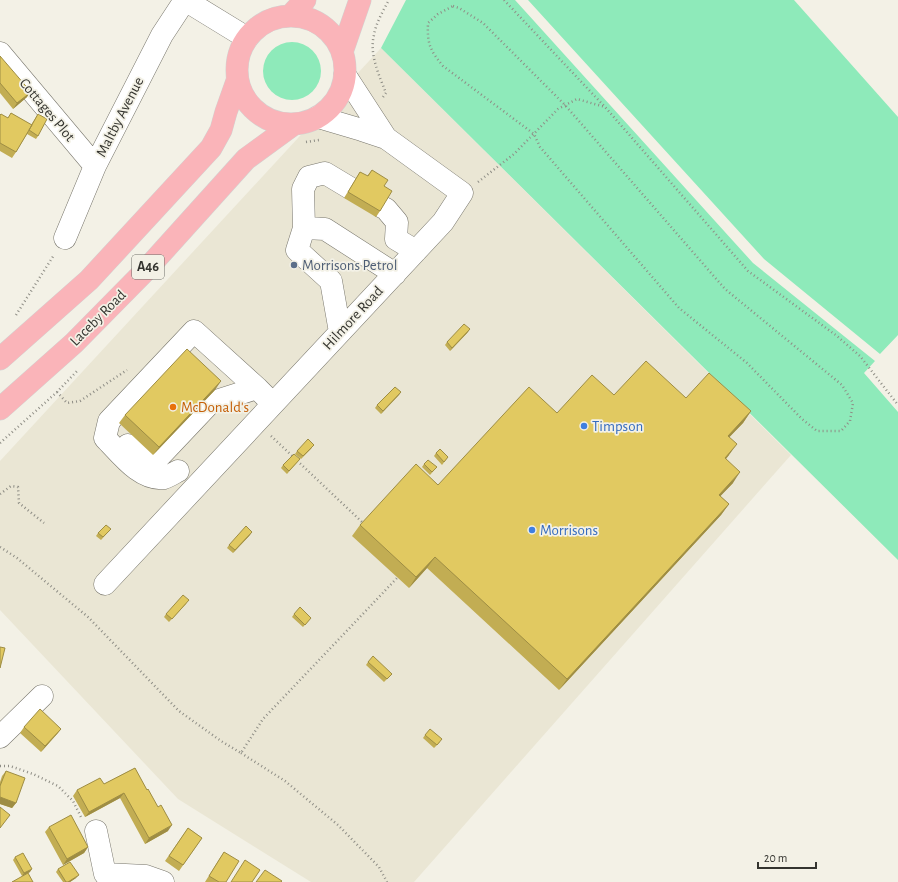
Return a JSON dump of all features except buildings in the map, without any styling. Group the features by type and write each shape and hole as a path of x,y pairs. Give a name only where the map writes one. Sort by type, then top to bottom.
{"highway":[{"path":"290,16 305,0"},
{"name":"A46","path":"342,52 360,0"},
{"name":"A46","path":"0,359 89,280 211,148 221,130 237,81 237,58 246,38 258,26 273,18 290,16 306,18 322,25 334,37 342,52 345,63 345,74 341,92 331,106 318,117 306,122 294,124 275,122 258,113 244,99 237,81"},
{"name":"Laceby Road","path":"0,409 74,343 145,272 246,159 294,124"}],"street":[{"name":"Maltby Avenue","path":"65,238 95,166 162,35 185,0 246,38"},
{"name":"Cottages Plot","path":"0,53 95,166"},
{"path":"345,74 386,138"},
{"path":"318,117 386,138 462,193"},
{"path":"340,332 331,281 297,250 304,228 302,190 309,177 325,173 350,188"},
{"name":"Hilmore Road","path":"105,584 443,222 462,193"},
{"path":"382,207 386,209 397,222 396,239 416,251"},
{"path":"304,228 325,229 394,274"},
{"path":"178,471 165,478 151,478 135,468 105,438 109,421 194,331 273,404"},
{"path":"109,421 114,432 146,462 163,464 177,460 193,444 192,423 210,403 257,388"},
{"path":"0,737 42,696"},
{"path":"96,831 98,878 146,876 163,882"}],"path":[{"path":"371,116 386,93 373,55 373,35 382,12 389,0"},
{"path":"504,0 606,107 748,271 837,336 860,356 898,405"},
{"path":"452,6 459,8 482,22 565,105 725,288 842,386 853,403 850,422 840,431 817,431 802,419 747,363 679,308 540,148 534,134 443,66 433,53 427,38 428,23 438,14 452,6"},
{"path":"462,193 514,154 558,109 577,99 606,107"},
{"path":"306,143 312,140 325,140"},
{"path":"12,321 65,238"},
{"path":"0,443 57,392 78,369"},
{"path":"0,494 11,486 18,487 19,503 44,523"},
{"path":"0,547 18,558 88,617 179,711 221,741 285,781 338,826 379,866 387,882"},
{"path":"241,753 263,719 397,578"},
{"path":"0,766 10,766 33,774 58,786 73,801 88,830 96,831"}],"shaded area":[{"path":"381,48 791,455 414,882 311,882 178,799 0,610 0,461"}],"green space":[{"path":"406,0 515,0 753,263 875,361 864,373 898,412 898,560 381,48"},
{"path":"528,0 794,0 898,117 898,335 880,354 764,259"},
{"path":"292,42 303,44 316,55 319,60 321,71 319,82 308,95 303,98 292,100 281,98 268,87 265,82 263,71 265,60 276,47 281,44"}],"place":[{"name":"Morrisons Petrol","path":"294,265"},
{"name":"McDonald's","path":"173,407"},
{"name":"Timpson","path":"584,426"},
{"name":"Morrisons","path":"532,530"}]}
